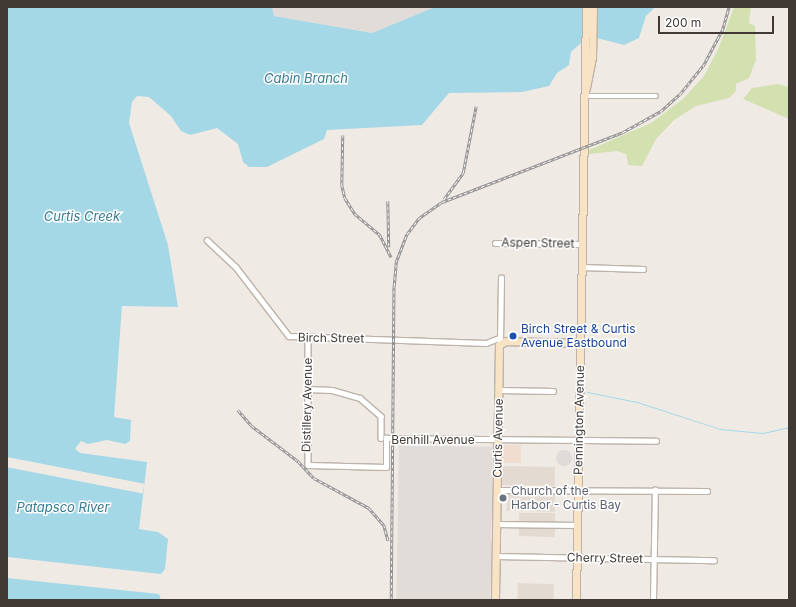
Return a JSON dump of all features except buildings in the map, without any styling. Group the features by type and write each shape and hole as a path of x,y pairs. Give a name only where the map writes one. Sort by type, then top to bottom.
{"main road":[{"name":"Pennington Avenue","path":"576,600 583,96 591,70 586,7"},
{"name":"Pennington Avenue","path":"589,45 593,7"},
{"name":"Birch Street","path":"500,340 580,343"},
{"name":"Curtis Avenue","path":"495,600 500,340"},
{"path":"567,342 577,346 579,403"}],"street":[{"path":"583,96 656,96"},
{"name":"Birch Street","path":"207,240 236,267 290,336 486,343 500,340"},
{"name":"Aspen Street","path":"494,243 581,244"},
{"name":"Aspen Street","path":"581,267 643,268"},
{"name":"Curtis Avenue","path":"500,340 501,278"},
{"name":"Distillery Avenue","path":"308,344 308,465"},
{"path":"307,389 332,390 360,398 381,416 381,438"},
{"path":"499,390 554,391"},
{"name":"Benhill Avenue","path":"308,465 386,467 386,438 579,442 656,441"},
{"path":"497,490 707,491"},
{"path":"653,600 655,490"},
{"path":"496,524 577,525"},
{"name":"Cherry Street","path":"496,556 714,560"}],"shaded area":[{"path":"272,7 435,7 373,33 274,16"},
{"path":"399,445 493,447 490,600 396,600"},
{"path":"502,445 521,445 521,463 502,463"},
{"path":"564,450 570,452 572,458 570,464 564,466 558,464 556,458 558,452"},
{"path":"502,466 555,467 555,486 502,485"},
{"path":"507,494 555,495 555,512 507,511"},
{"path":"519,513 555,513 555,522 519,522"},
{"path":"519,526 555,527 555,537 519,536"},
{"path":"518,583 554,584 553,600 517,600"}],"green space":[{"path":"734,7 751,7 749,23 755,26 756,60 749,78 736,84 736,91 729,98 696,106 674,120 656,139 642,166 628,165 626,154 617,151 589,154 589,150 651,123 683,99 704,76 719,47"},
{"path":"778,84 789,87 789,119 743,99 752,88"}],"water":[{"path":"7,7 272,7 274,16 372,33 435,7 655,7 646,16 639,38 624,45 597,38 581,43 571,52 569,65 557,73 549,86 522,92 449,93 422,125 327,130 324,139 267,167 249,167 243,162 238,144 217,128 190,135 181,131 171,116 149,97 137,96 132,102 129,123 168,245 178,307 122,306 114,417 131,420 130,441 125,444 107,440 88,444 81,441 75,449 80,453 147,462 139,529 158,532 168,539 165,569 161,574 7,557"},
{"path":"7,578 159,594 161,600 7,600"}],"pier":[{"path":"7,457 144,484 143,494 7,467"}],"waterway":[{"path":"587,392 637,402 720,429 763,433 789,427"}],"railway":[{"path":"391,600 394,286 396,262 407,234 419,218 442,202 623,132 661,111 680,94 703,66 722,31 729,7"},
{"path":"444,199 463,173 476,106"},
{"path":"343,135 342,185 345,198 355,214 380,235 391,257"},
{"path":"388,201 389,247"},
{"path":"238,410 252,426 298,461 314,478 369,508 384,525 388,540"}],"place":[{"name":"Birch Street & Curtis Avenue Eastbound","path":"513,336"},
{"name":"Church of the Harbor - Curtis Bay","path":"503,498"}],"water label":[{"name":"Cabin Branch","path":"306,78"},
{"name":"Curtis Creek","path":"82,216"},
{"name":"Patapsco River","path":"63,507"}]}
